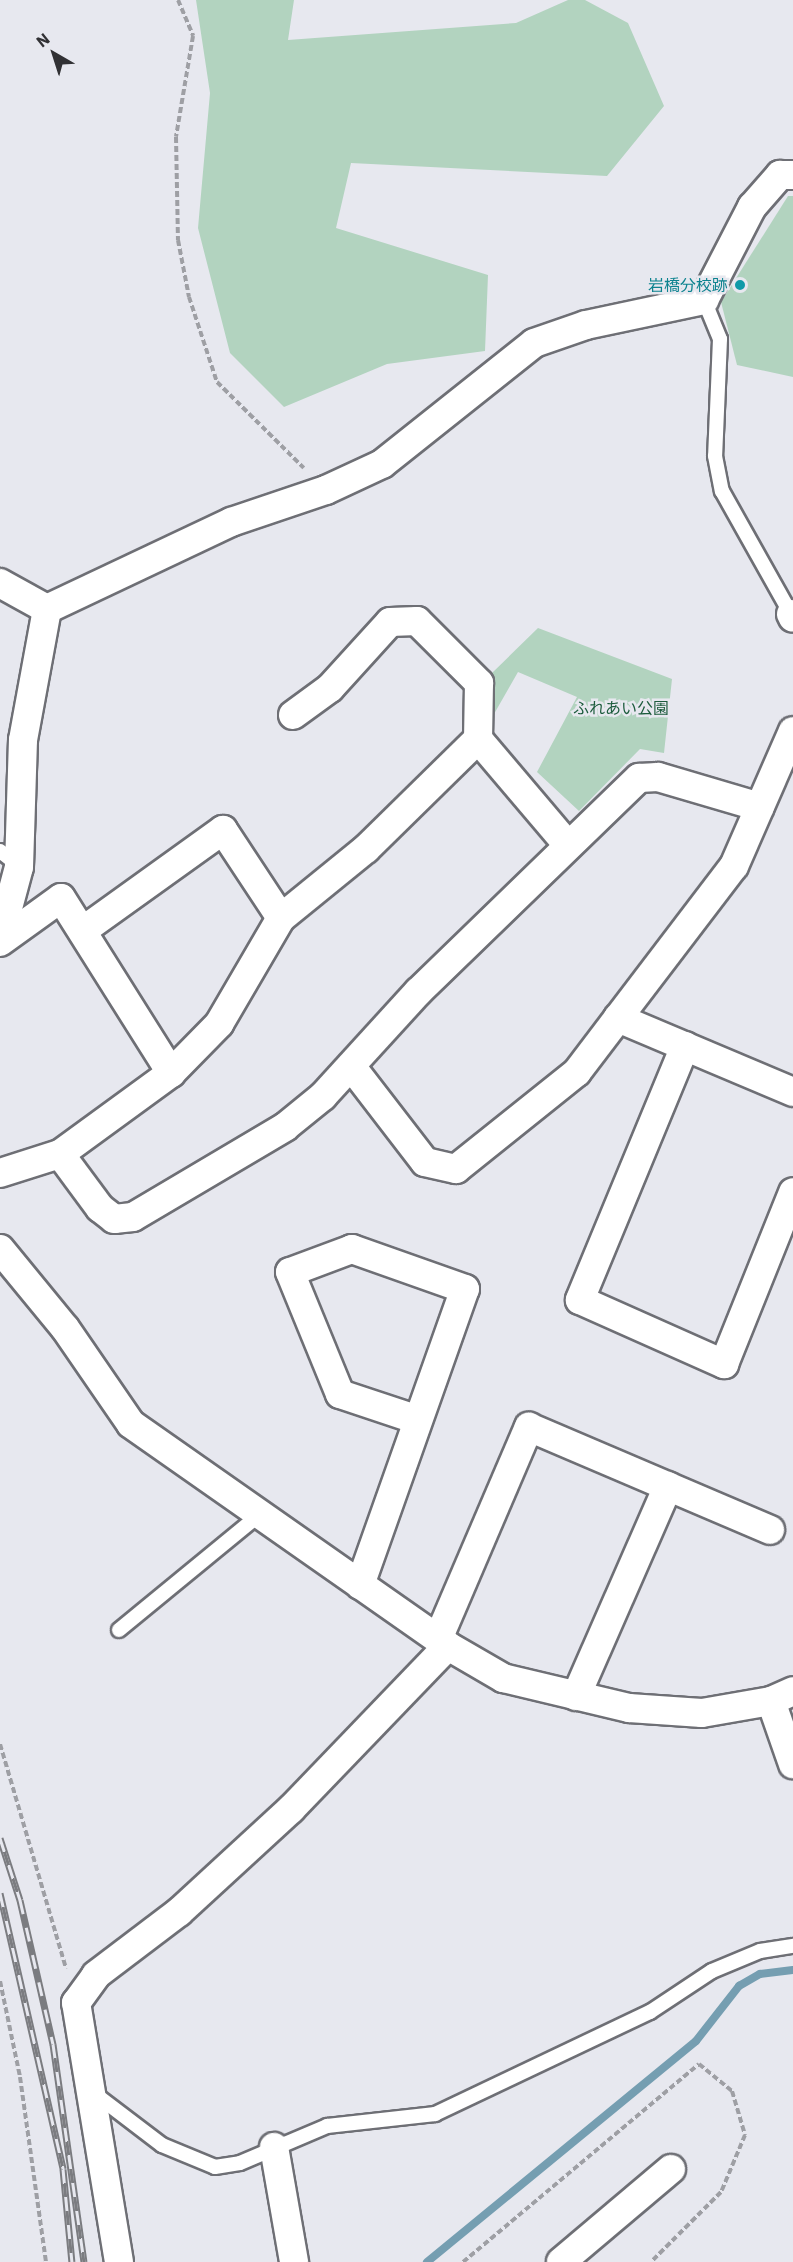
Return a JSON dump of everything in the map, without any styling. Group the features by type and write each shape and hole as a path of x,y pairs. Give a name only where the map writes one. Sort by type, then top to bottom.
{"street":[{"path":"46,609 231,522 326,490 381,464 534,344 586,325 705,300 752,207 780,175 793,175"},
{"path":"0,583 46,609"},
{"path":"0,940 23,740 46,609"},
{"path":"293,714 330,688 390,622 417,621 479,683 478,739 568,845"},
{"path":"351,1066 425,1162 456,1169 577,1072 734,866 793,731"},
{"path":"0,1173 60,1154 171,1073 219,1024 281,918 366,849 478,739"},
{"path":"60,1154 100,1208 114,1219 133,1217 285,1127 351,1066 568,845 639,778 658,777 760,807"},
{"path":"85,929 224,830 281,918"},
{"path":"0,940 61,898 85,929 171,1073"},
{"path":"618,1018 793,1092"},
{"path":"685,1046 580,1300 724,1364 793,1192"},
{"path":"0,1249 65,1328 131,1424 443,1642 503,1678 629,1708 702,1713 782,1696 793,1764"},
{"path":"360,1585 465,1288 352,1249 290,1272 340,1394 418,1420"},
{"path":"119,2262 95,2093 76,2003 96,1975 179,1912 291,1809 443,1642 529,1427 770,1530"},
{"path":"576,1696 668,1486"},
{"path":"274,2146 294,2262"},
{"path":"561,2262 671,2169"}],"lane":[{"path":"705,300 720,339 715,456 722,491 792,616"},
{"path":"119,1630 260,1514"},
{"path":"95,2093 162,2145 215,2168 327,2126 435,2114 650,2012 712,1971 760,1951 793,1946"}],"path":[{"path":"177,0 193,36 176,136 178,240 206,354 217,382 326,490"},
{"path":"0,1744 76,2003"},
{"path":"0,1981 20,2077 46,2262"}],"green space":[{"path":"196,0 294,0 288,40 516,23 568,0 585,0 628,23 664,106 607,176 351,163 336,228 488,275 485,351 387,364 284,407 230,353 198,228 210,93"},
{"path":"788,196 793,196 793,377 737,365 721,302"},
{"name":"ふれあい公園","path":"538,628 672,679 664,753 640,749 579,811 537,772 577,697 518,672 494,714 492,673"}],"waterway":[{"path":"427,2262 696,2041 739,1986 760,1974 793,1970"}],"railway":[{"path":"0,1838 20,1900 53,2044 84,2262"},
{"path":"0,1893 63,2169 72,2262"}],"place":[{"name":"岩橋分校跡","path":"740,285"}]}
